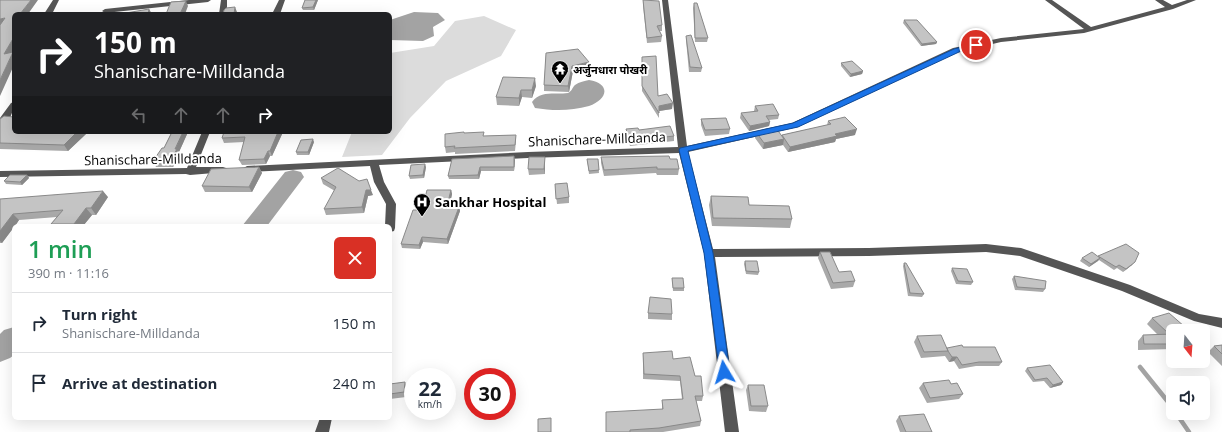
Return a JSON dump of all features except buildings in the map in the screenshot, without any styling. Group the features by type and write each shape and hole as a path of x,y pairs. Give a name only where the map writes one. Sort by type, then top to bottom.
{"street":[{"path":"49,12 56,0"},
{"path":"105,11 208,0"},
{"path":"223,12 224,0"},
{"path":"277,12 282,0"},
{"path":"666,0 683,150 709,253 732,432"},
{"path":"1048,0 1089,30"},
{"path":"1158,0 1171,8"},
{"name":"Shanischare-Milldanda","path":"0,174 190,172 535,154 683,150 795,125 956,50 1001,40 1089,30 1171,8 1193,0"},
{"path":"0,124 12,109"},
{"path":"190,172 205,134"},
{"path":"374,163 379,182 391,204 390,224"},
{"path":"709,253 869,252 986,248 1021,252 1126,288 1198,318 1222,323"},
{"path":"322,432 325,420"}],"shaded area":[{"path":"414,12 438,13 445,20 433,27 434,36 423,41 392,40 392,19"},
{"path":"484,16 516,30 501,56 446,81 410,118 382,155 342,157 351,134 392,134 392,53 434,46 455,21"},
{"path":"589,80 601,85 604,88 604,92 600,100 589,106 569,110 548,110 535,108 532,102 544,94 568,93 577,84"}],"waterway":[{"path":"256,224 293,177"},
{"path":"0,350 12,340"},
{"path":"1140,367 1166,399"},
{"path":"1181,420 1189,432"}],"place":[{"name":"अर्जुनधारा पोखरी","path":"560,84"},
{"name":"Sankhar Hospital","path":"422,217"}],"route":[{"path":"724,372 709,253 683,150 795,125 956,50 976,45"}]}
